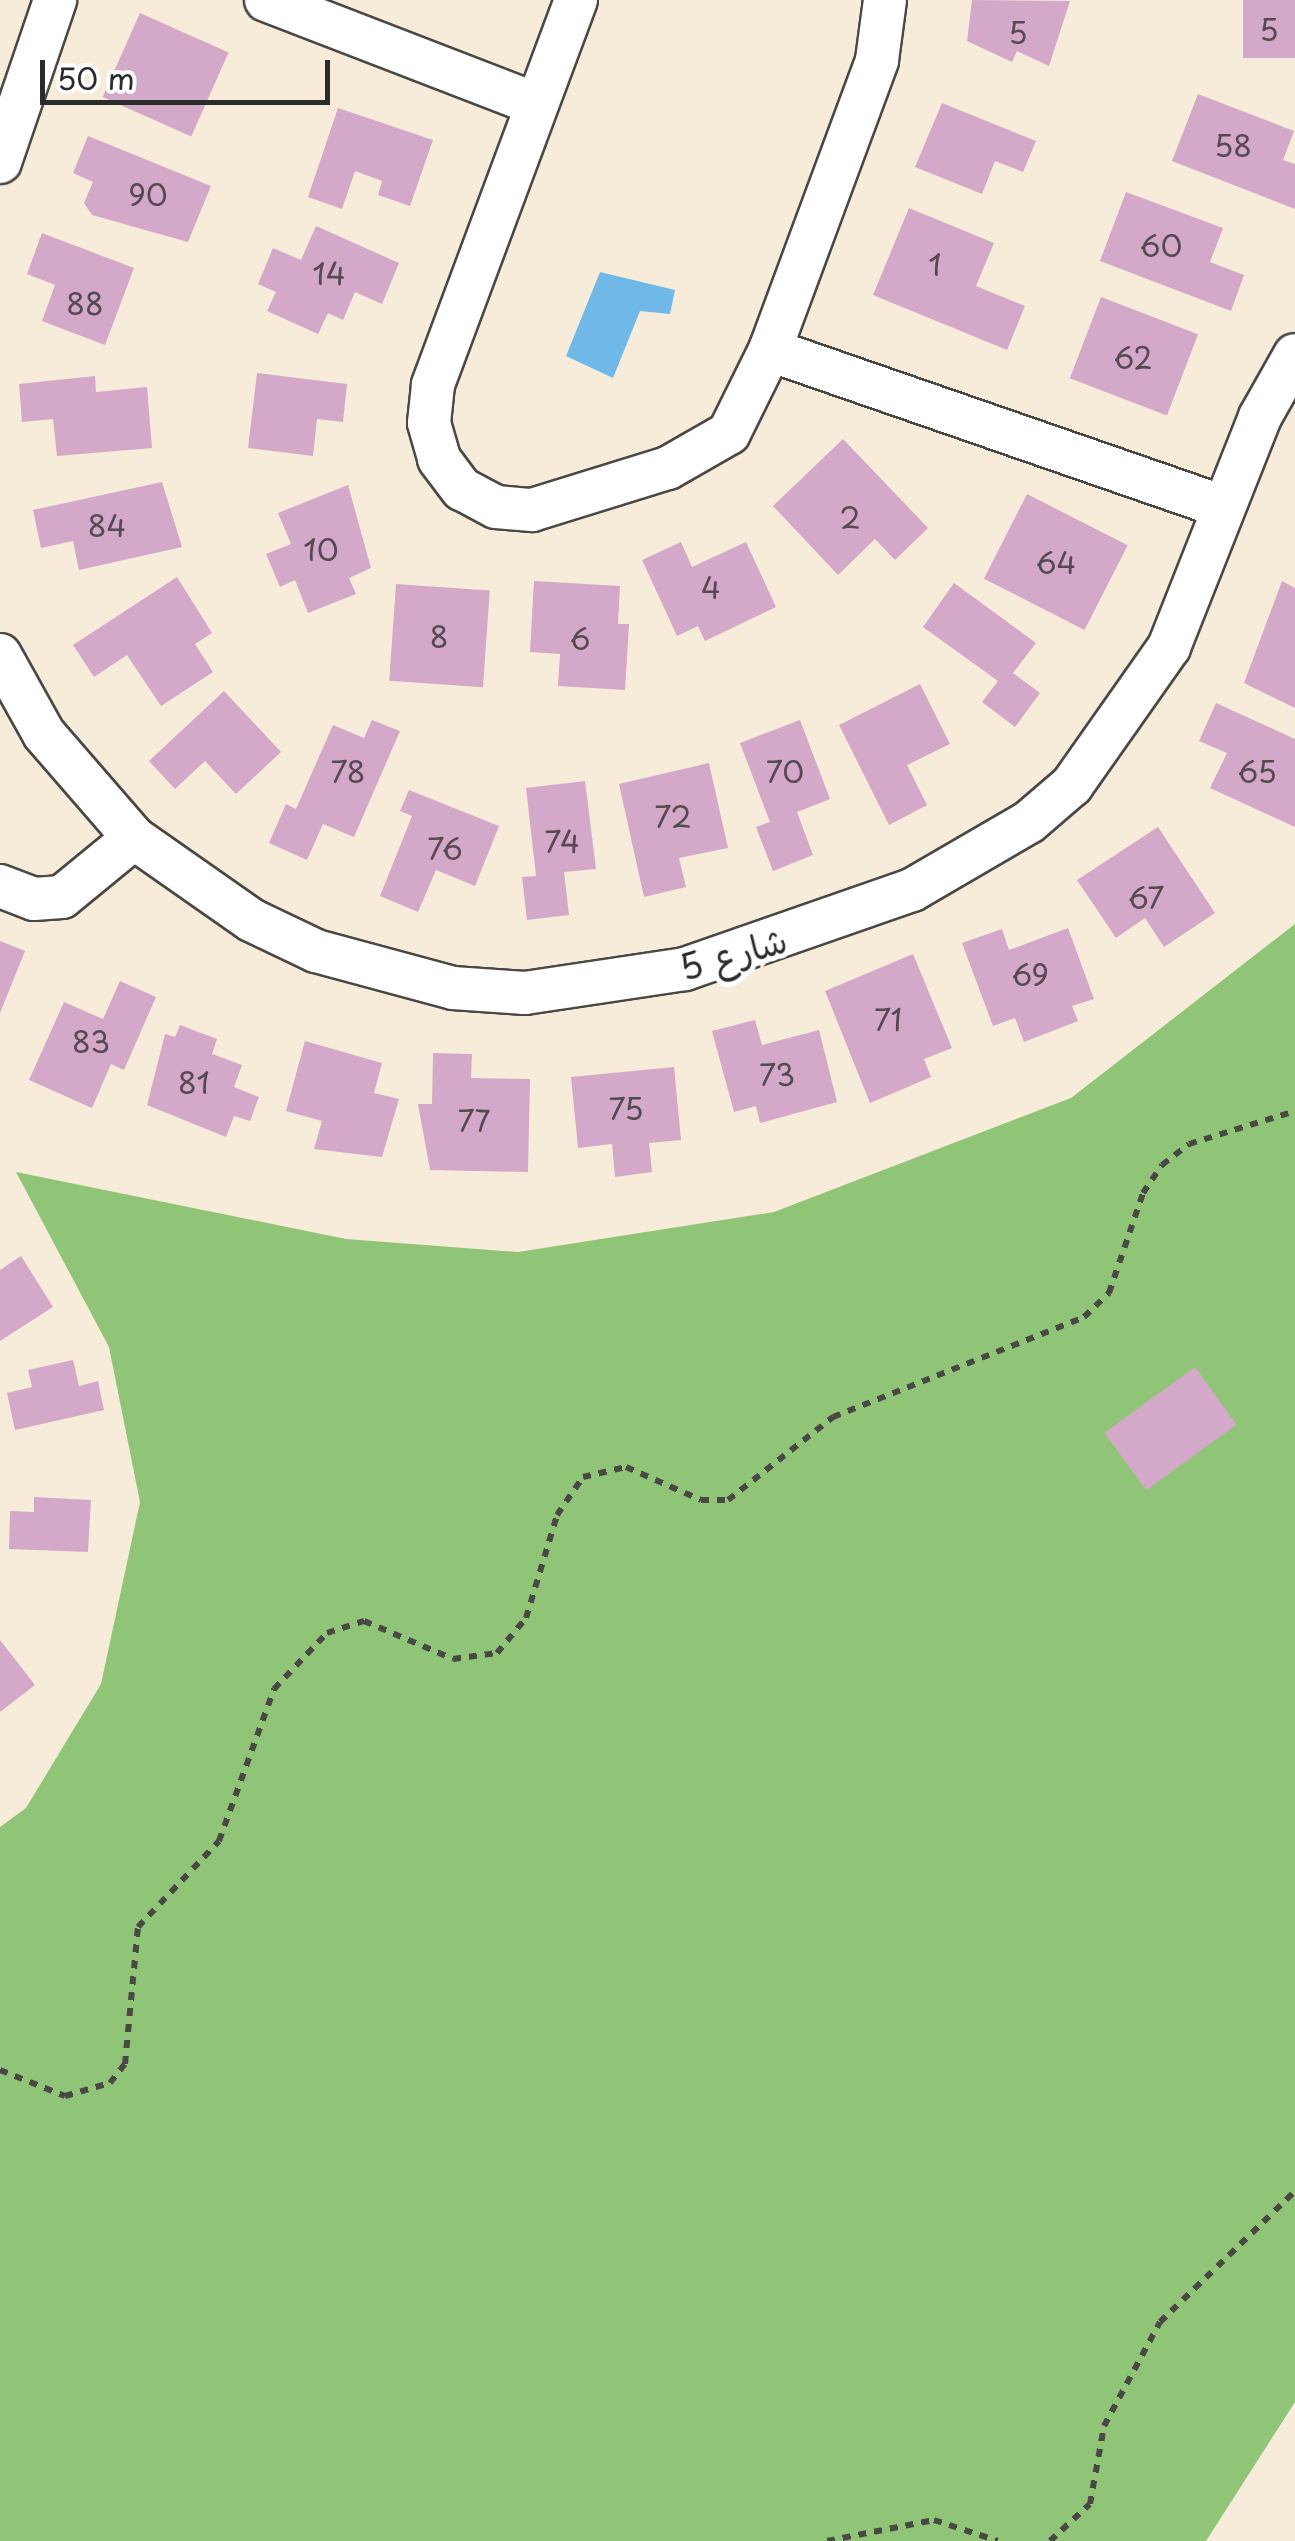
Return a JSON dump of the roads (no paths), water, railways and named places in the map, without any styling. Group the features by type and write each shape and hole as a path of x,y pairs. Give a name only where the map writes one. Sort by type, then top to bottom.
{"street":[{"path":"0,162 55,0"},
{"path":"266,0 533,104"},
{"path":"576,0 533,104 434,385 429,422 439,460 462,489 496,508 532,510 704,454 747,405 877,60 885,0"},
{"path":"770,350 1223,508"},
{"name":"شارع 5","path":"0,655 44,734 134,838 251,920 316,951 454,988 606,984 763,947 912,890 1030,822 1072,785 1143,696 1223,508 1295,355"},
{"path":"0,886 34,899 62,897 134,838"}],"water":[{"path":"600,272 675,290 670,314 640,311 613,378 566,356"}]}
